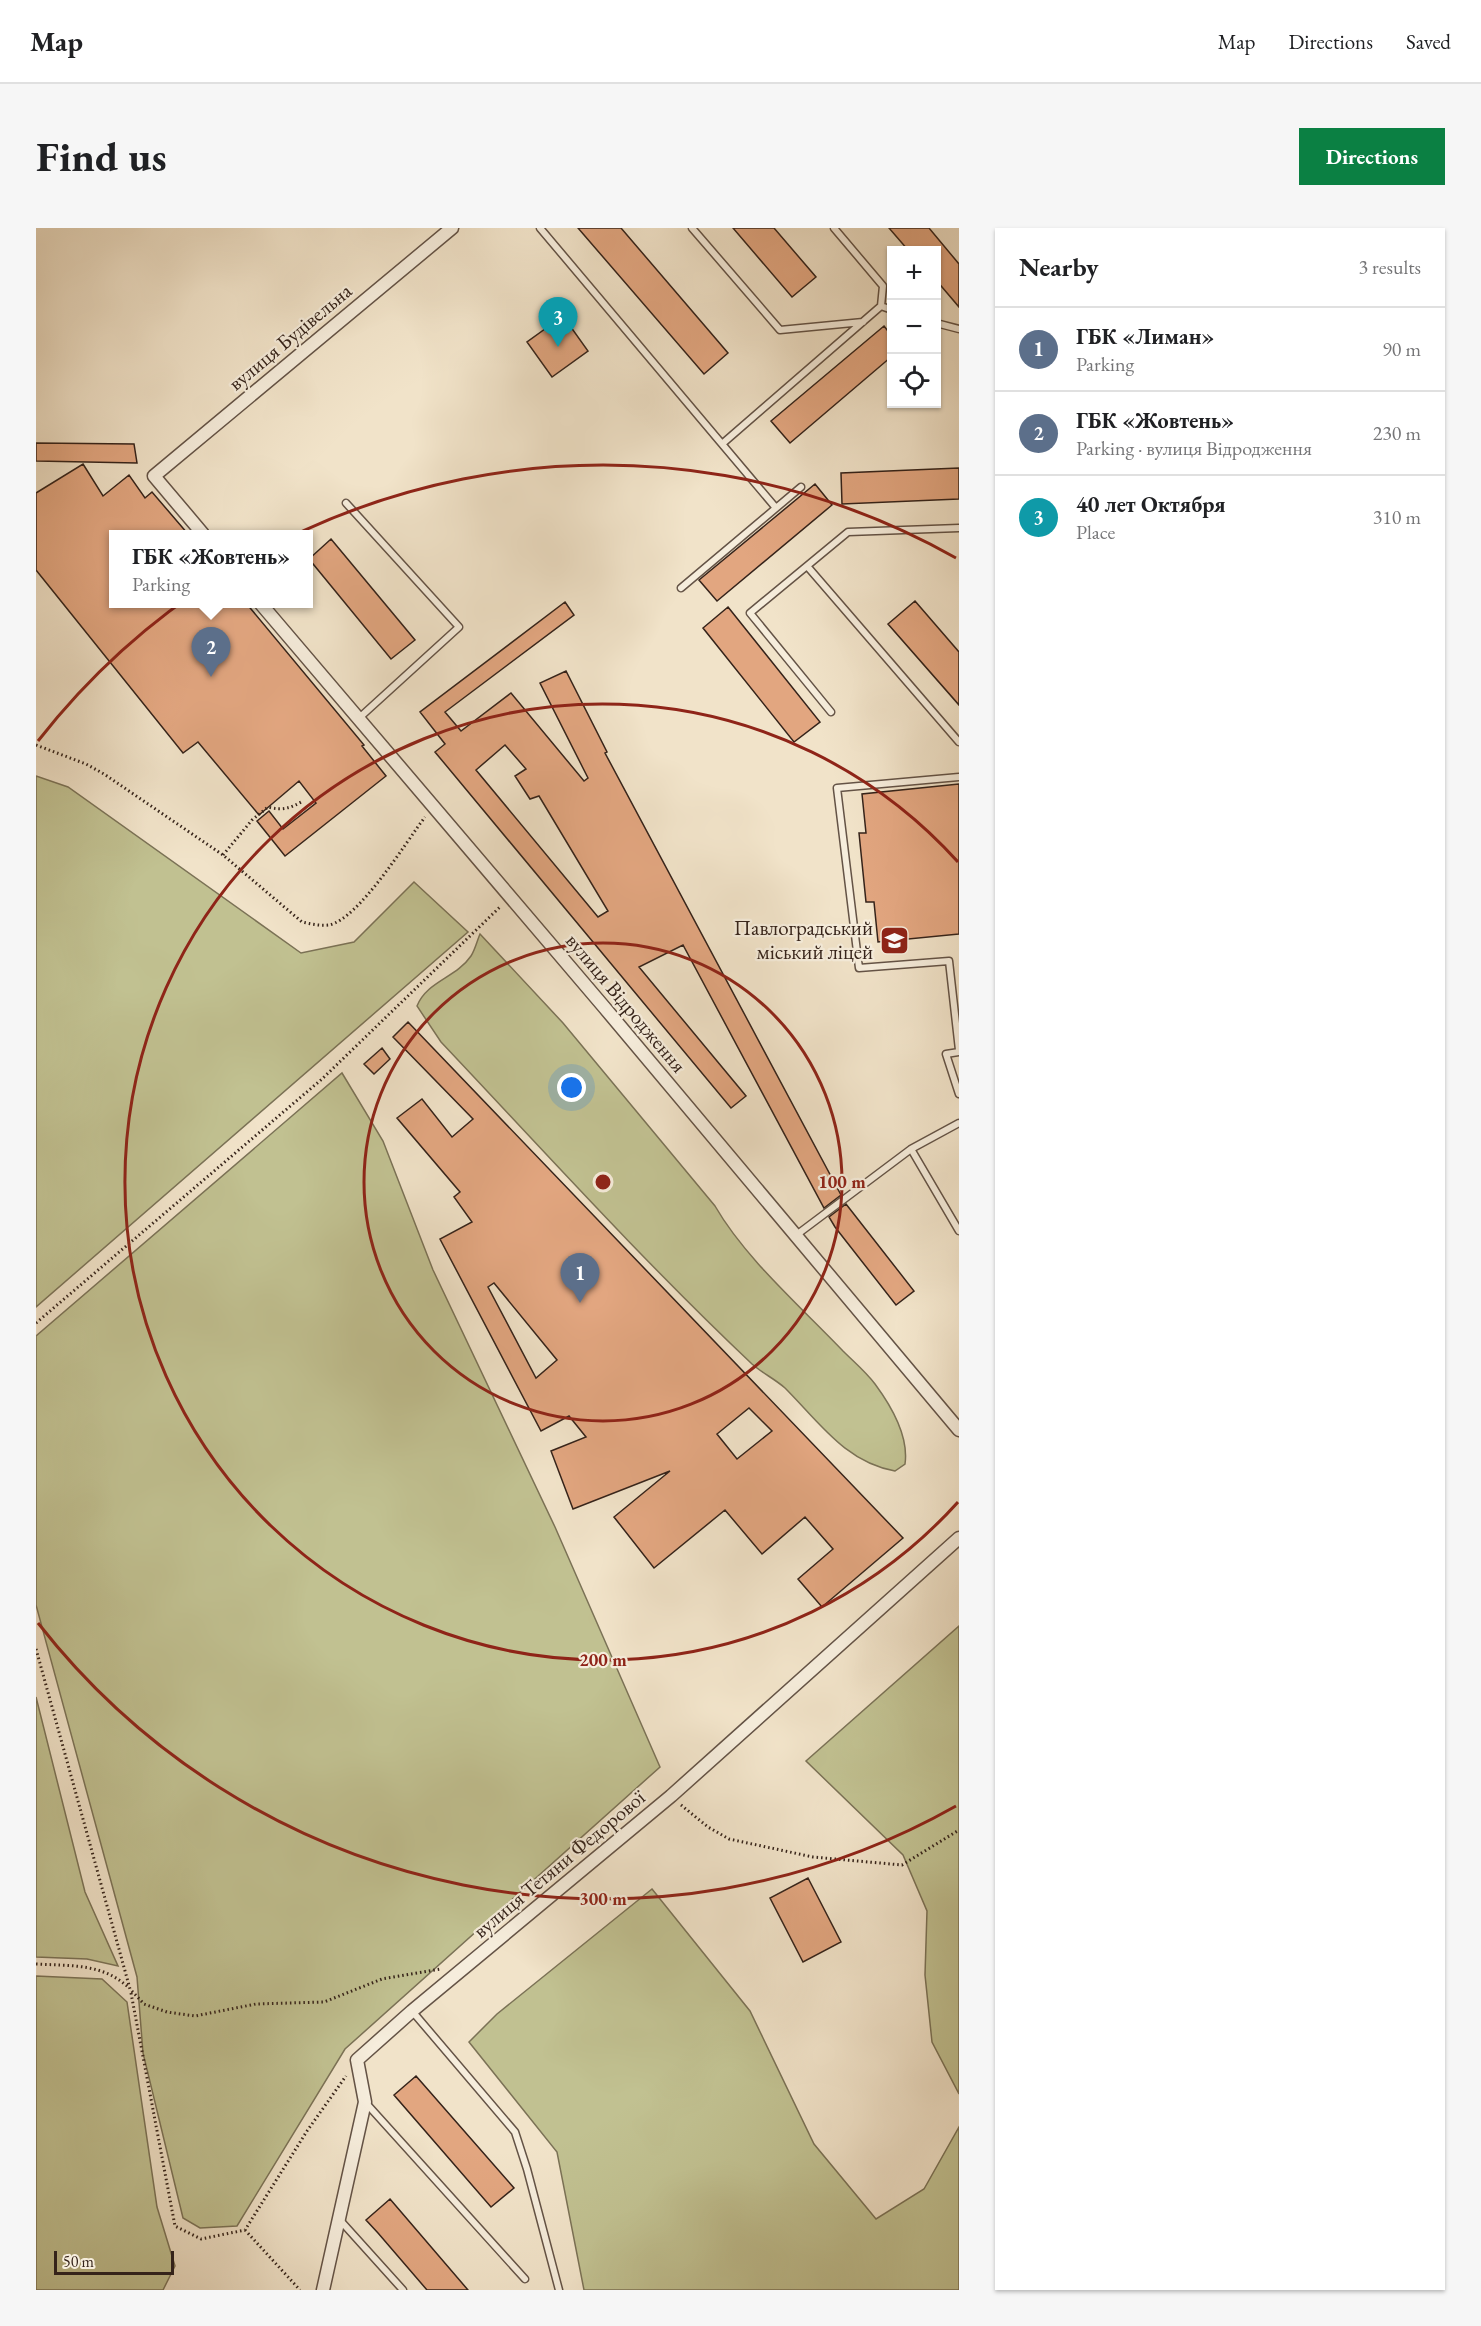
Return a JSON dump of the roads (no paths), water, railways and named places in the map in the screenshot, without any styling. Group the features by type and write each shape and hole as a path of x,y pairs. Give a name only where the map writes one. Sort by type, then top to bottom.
{"street":[{"name":"вулиця Будівельна","path":"200,530 154,476 452,228"},
{"name":"вулиця Відродження","path":"265,608 959,1430"},
{"name":"вулиця Тетяни Федорової","path":"365,2102 357,2060 412,2011 671,1796 959,1538"},
{"path":"323,2290 365,2102"}],"lane":[{"path":"540,228 776,508"},
{"path":"692,228 780,330 864,322"},
{"path":"722,444 881,306 884,286 834,228"},
{"path":"881,306 887,308"},
{"path":"941,324 959,329"},
{"path":"681,588 801,487"},
{"path":"346,504 459,627 358,719"},
{"path":"831,712 750,613 848,532 959,528"},
{"path":"807,566 959,742"},
{"path":"959,777 837,788 859,968 949,961 959,1051 946,1053 959,1094"},
{"path":"795,1236 911,1149 959,1123"},
{"path":"911,1149 959,1231"},
{"path":"412,2011 515,2132 559,2290"},
{"path":"365,2102 525,2279"},
{"path":"338,2218 403,2290"}],"place":[{"name":"40 лет Октября","path":"558,347"},
{"name":"ГБК «Жовтень»","path":"211,677"},
{"name":"Павлоградський міський ліцей","path":"894,940"},
{"name":"ГБК «Лиман»","path":"580,1303"}]}
